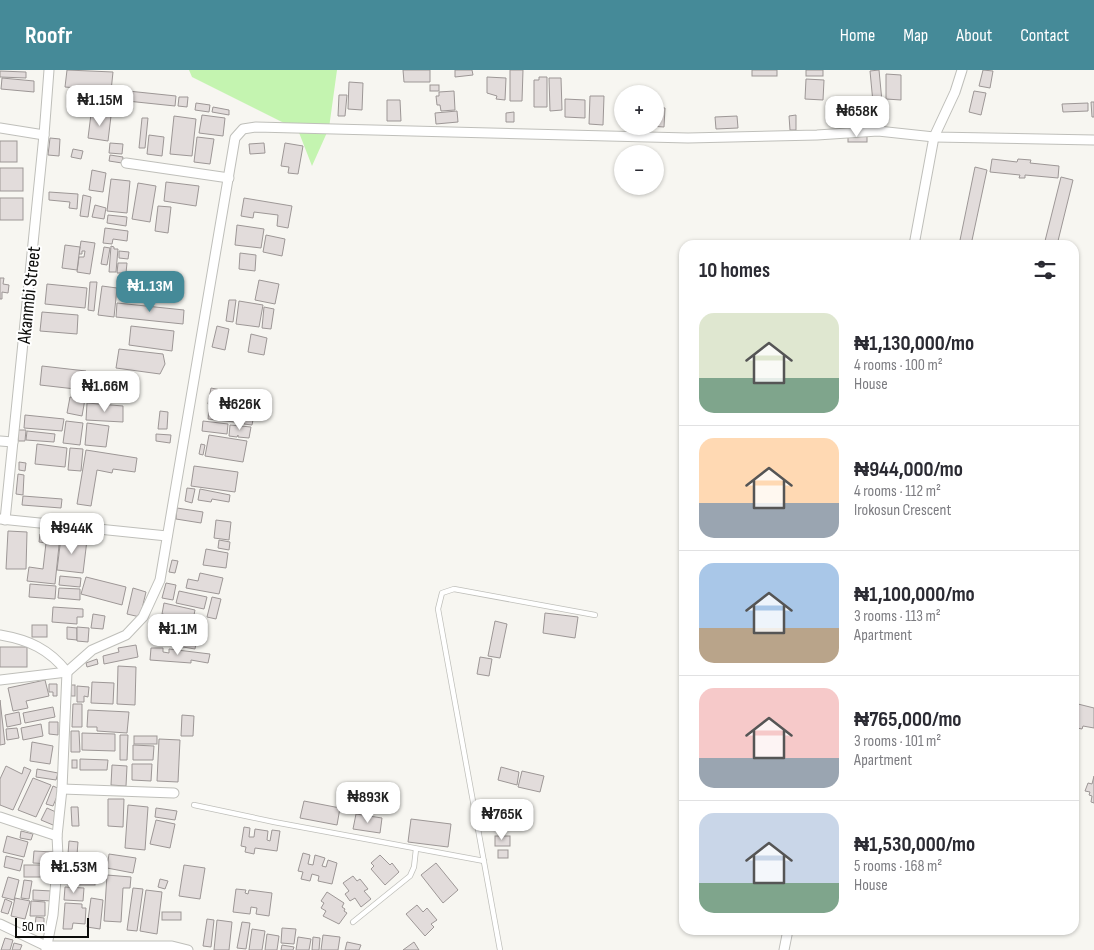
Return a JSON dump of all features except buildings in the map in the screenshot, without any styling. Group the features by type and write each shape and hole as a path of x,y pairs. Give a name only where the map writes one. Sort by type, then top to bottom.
{"street":[{"name":"Akanmbi Street","path":"3,519 44,136 49,70"},
{"path":"915,240 934,137 955,92 962,70"},
{"path":"0,680 67,672 92,650 126,635 143,617 160,580 235,138 243,129 256,127 688,138 817,135 878,131 934,137 1094,140"},
{"path":"0,128 44,136"},
{"path":"126,162 228,178"},
{"path":"0,441 12,442"},
{"path":"3,519 167,536"},
{"path":"0,635 20,638 43,649 57,659 67,672 62,789 56,836 58,856 53,915 46,948"},
{"path":"62,789 174,793"},
{"path":"0,817 56,836"},
{"path":"0,924 46,948 172,946 188,950"},
{"path":"784,950 787,935"}],"lane":[{"path":"500,950 438,608 442,594 454,589 595,614"},
{"path":"194,805 484,861"},
{"path":"353,922 410,876 414,867 416,849"}],"green space":[{"path":"189,70 337,70 329,128 312,166 298,130 192,77"}]}
